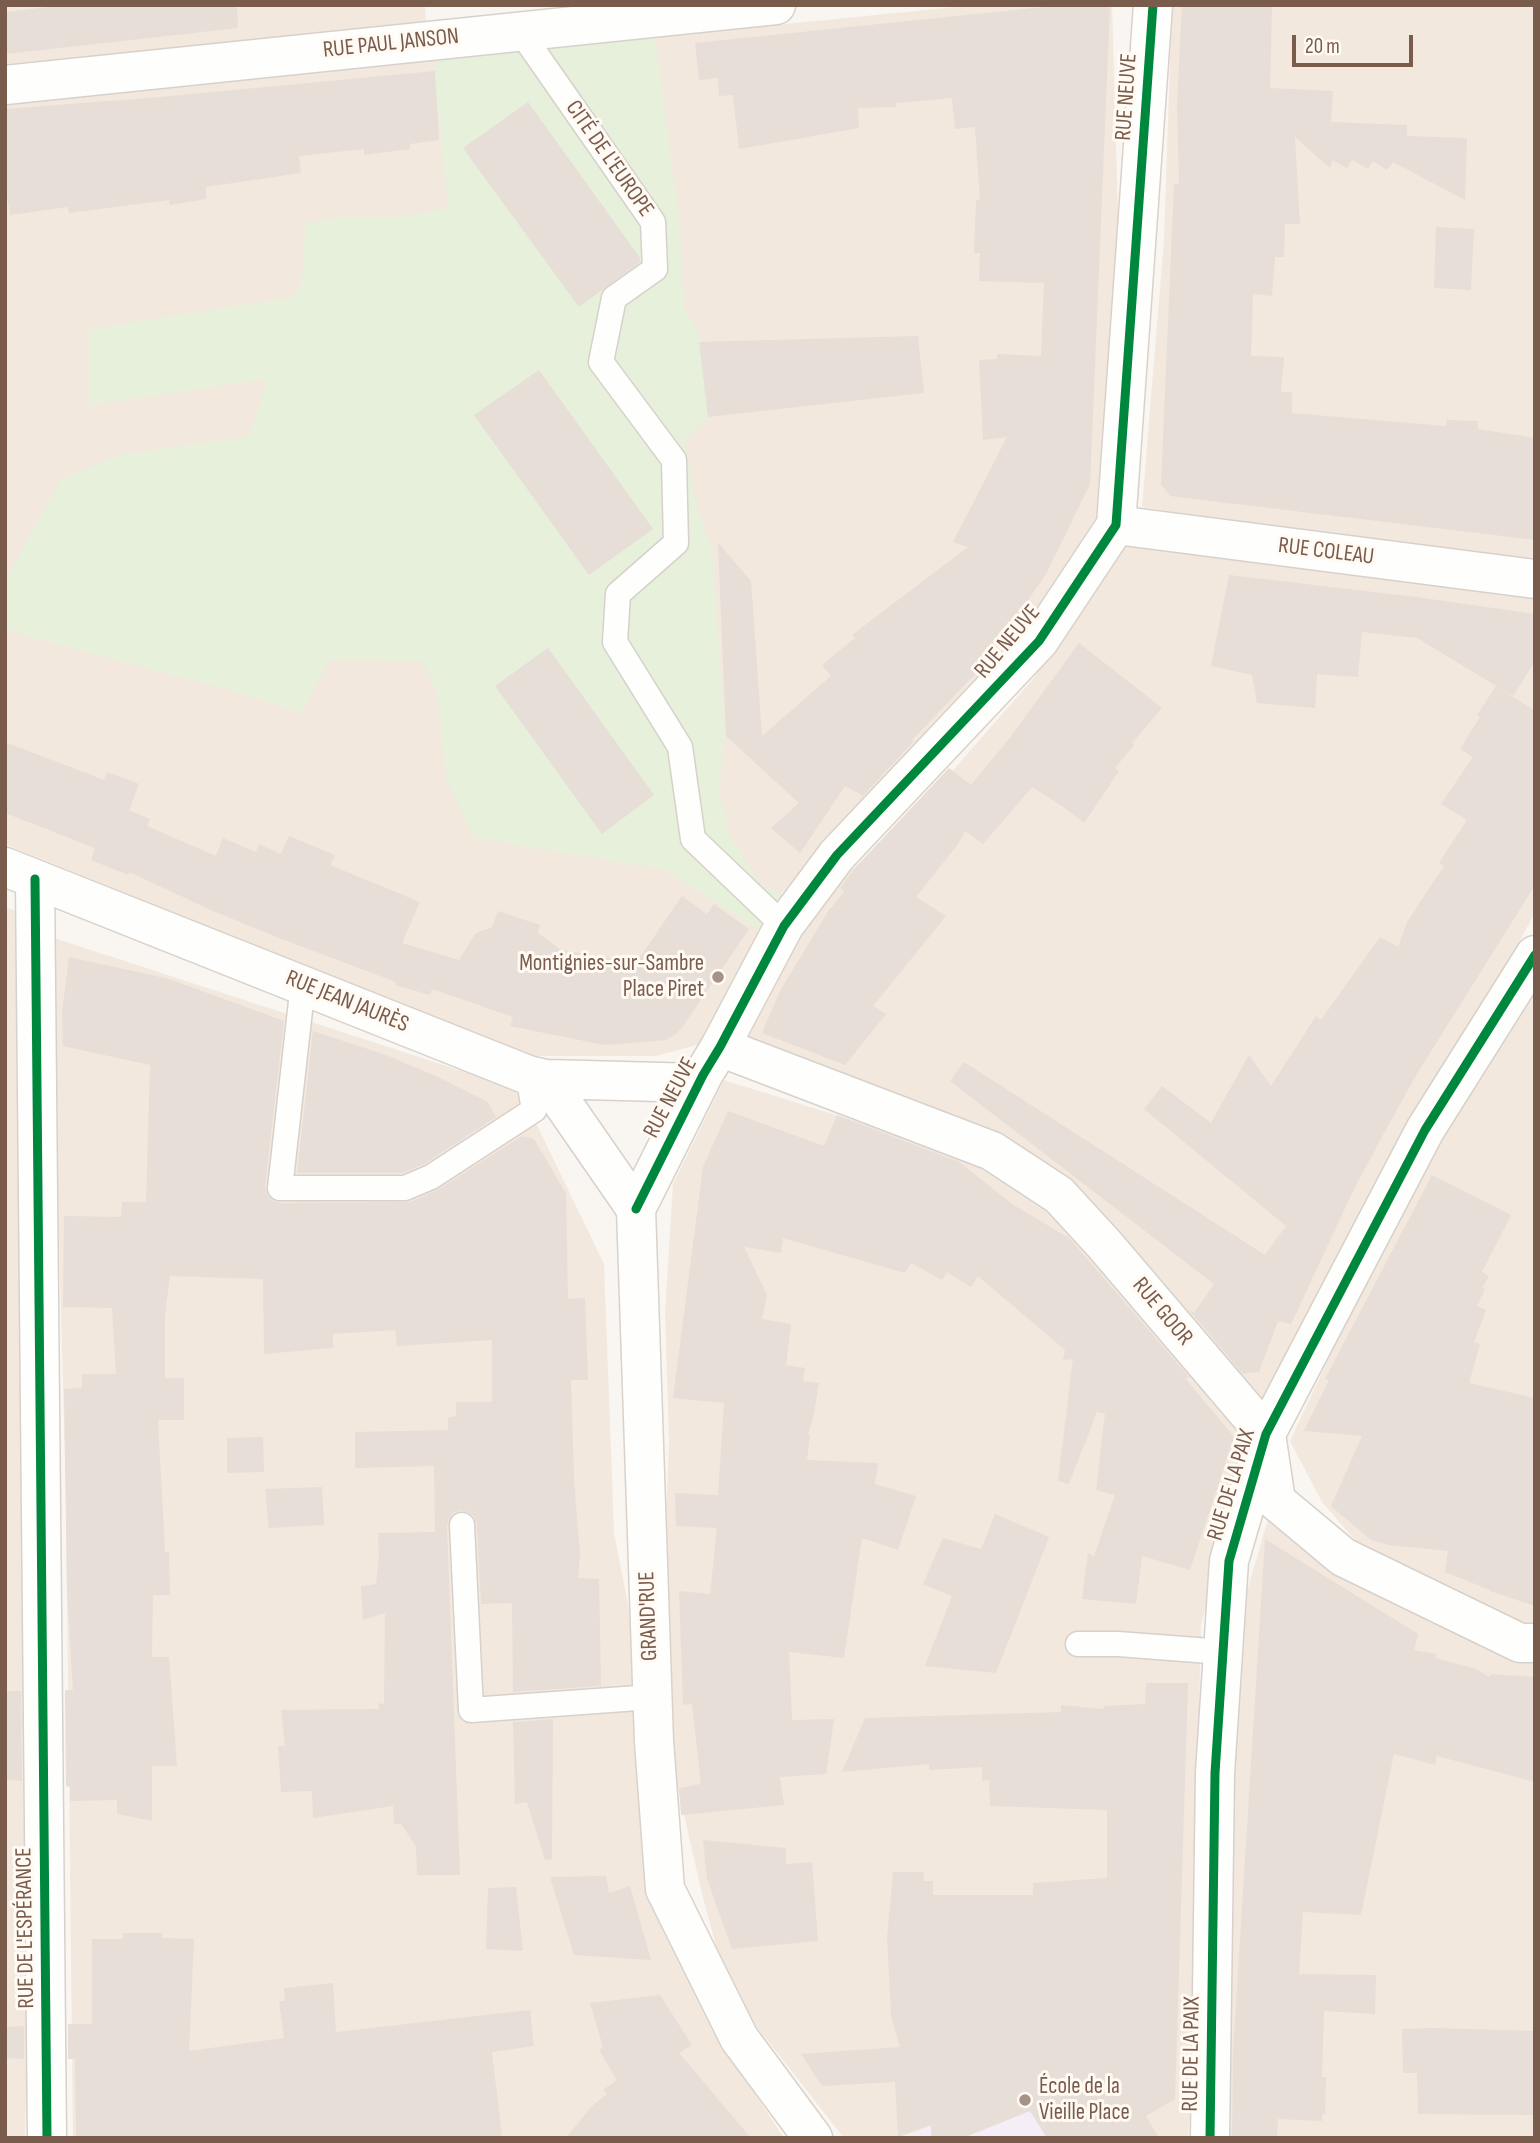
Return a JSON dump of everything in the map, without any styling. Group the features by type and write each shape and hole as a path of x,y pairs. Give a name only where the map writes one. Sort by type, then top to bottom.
{"street":[{"name":"RUE PAUL JANSON","path":"5,85 776,5"},
{"name":"RUE NEUVE","path":"636,1209 699,1083 784,926 837,855 1039,641 1116,525 1153,5"},
{"name":"RUE COLEAU","path":"1116,525 1535,579"},
{"name":"RUE JEAN JAURÈS","path":"20,873 538,1077 699,1083"},
{"name":"RUE DE L'ESPÉRANCE","path":"20,873 47,2138"},
{"name":"RUE DE LA PAIX","path":"1210,2138 1215,1773 1229,1561 1266,1434 1425,1130 1535,955"},
{"name":"RUE GOOR","path":"720,1047 992,1151 1059,1195 1266,1434"},
{"path":"538,1077 636,1209"},
{"name":"GRAND'RUE","path":"636,1209 653,1742 665,1889 739,2038 813,2138"},
{"path":"1266,1434 1276,1500 1343,1557 1520,1643 1535,1643"}],"lane":[{"name":"CITÉ DE L'EUROPE","path":"520,31 653,222 654,270 614,298 601,362 674,460 676,543 618,594 615,642 680,747 693,839 784,926"},
{"path":"303,984 280,1188 405,1188 431,1177 534,1110 538,1077"},
{"path":"462,1525 471,1710 652,1697"},
{"path":"1078,1644 1118,1644 1223,1652"}],"shaded area":[{"path":"5,5 425,5 426,26 5,64"},
{"path":"976,5 1112,5 1124,419 1082,576 916,757 782,893 700,1044 656,1056 527,1056 5,844 5,102"},
{"path":"1172,5 1535,5 1535,566 1142,507 1164,240"},
{"path":"1133,527 1355,563 1535,598 1535,913 1261,1405 1100,1212 747,1040 770,991 822,898 933,793 1033,679"},
{"path":"5,907 18,912 27,2046 25,2138 5,2138"},
{"path":"51,937 520,1090 604,1264 614,1533 710,2026 784,2138 73,2138 66,1498"},
{"path":"1535,962 1535,1625 1510,1625 1369,1556 1322,1502 1290,1441 1465,1068"},
{"path":"724,1080 1009,1169 1118,1277 1252,1444 1201,1624 1188,2138 844,2138 728,1990 702,1894 659,1704 669,1440 665,1312 673,1184"},
{"path":"1268,1519 1535,1655 1535,2138 1220,2138 1234,1636"},
{"name":"École de la Vieille Place","path":"1056,2066 1100,2138 899,2137 931,2126 950,2107"}],"green space":[{"path":"655,37 679,219 684,307 706,347 708,417 686,440 694,495 712,548 725,738 719,788 730,837 760,883 790,899 761,932 666,870 474,838 446,778 437,693 423,661 330,659 302,713 236,692 5,630 5,581 61,480 121,454 249,437 267,379 90,405 89,329 294,297 301,284 306,223 337,218 399,217 448,208 434,70 442,58"}],"building":[{"path":"67,5 237,5 238,28 5,54 5,12"},
{"path":"1063,5 1110,5 1090,484 1046,574 981,668 860,799 862,795 845,786 800,853 771,828 799,803 726,736 718,543 751,581 762,736 831,676 822,665 855,638 852,635 968,547 953,542 1007,437 983,440 979,360 997,359 997,354 1041,356 1044,283 979,281 980,253 974,253 976,200 980,200 975,127 955,129 952,98 896,103 896,107 858,108 859,128 739,149 733,95 719,96 718,78 699,80 695,43"},
{"path":"1182,5 1272,5 1270,88 1333,91 1331,122 1407,125 1407,136 1467,138 1465,200 1393,162 1387,170 1373,161 1368,169 1352,160 1347,168 1332,160 1330,168 1295,137 1300,224 1285,224 1284,257 1275,257 1272,296 1253,294 1251,356 1284,357 1281,392 1292,392 1292,413 1446,426 1447,420 1478,421 1478,429 1535,438 1535,540 1170,496 1161,484 1174,184 1179,184 1177,108"},
{"path":"435,71 439,140 410,144 410,149 364,155 364,149 299,156 301,173 206,187 206,199 170,205 169,200 69,213 68,207 10,215 5,182 5,109"},
{"path":"528,102 640,258 640,262 579,307 463,148"},
{"path":"1436,227 1474,229 1471,290 1434,288"},
{"path":"918,336 924,393 708,417 699,342"},
{"path":"539,370 653,529 589,575 474,415"},
{"path":"1229,575 1535,614 1535,661 1513,696 1417,638 1362,632 1358,677 1317,674 1315,708 1257,703 1252,675 1211,666"},
{"path":"1079,643 1162,708 1115,768 1119,771 1084,823 1032,787 983,844 965,831 958,844 916,897 946,916 873,1006 886,1014 845,1065 762,1033 780,991 829,910 844,892 840,888 854,869 949,768 971,785 1009,739"},
{"path":"548,648 654,795 602,834 495,686"},
{"path":"1496,686 1535,711 1535,885 1418,1072 1384,1133 1355,1187 1291,1324 1278,1321 1259,1372 1243,1374 1189,1310 1194,1313 1214,1284 950,1081 964,1062 1265,1255 1286,1226 1144,1109 1162,1086 1211,1123 1249,1055 1271,1086 1316,1016 1321,1020 1380,937 1398,947 1407,922 1444,866 1439,863 1467,820 1441,804 1473,757 1460,749 1480,717 1477,715"},
{"path":"5,742 104,780 107,772 139,784 129,810 150,819 147,826 216,856 223,838 256,852 259,844 281,854 289,836 335,855 330,865 420,902 402,943 459,960 476,933 492,927 498,911 540,925 538,933 561,950 636,963 682,896 707,914 714,904 749,929 683,1026 666,1040 604,1045 510,1026 513,1017 432,989 430,995 395,985 396,982 274,936 129,872 128,875 91,860 95,848 5,813"},
{"path":"69,957 169,979 284,1021 265,1186 267,1195 273,1201 410,1202 439,1189 522,1136 534,1139 566,1194 568,1299 585,1298 588,1380 571,1380 574,1480 580,1555 578,1578 599,1579 601,1686 513,1692 512,1603 481,1604 477,1524 474,1516 468,1512 461,1510 453,1513 447,1526 460,1875 417,1875 416,1846 401,1824 394,1824 393,1806 313,1818 312,1791 281,1792 278,1746 285,1746 281,1710 379,1709 379,1703 384,1704 385,1613 363,1620 361,1586 376,1584 378,1533 435,1532 434,1466 355,1468 355,1432 448,1430 448,1418 456,1416 456,1402 492,1402 492,1340 397,1346 395,1330 333,1334 333,1348 264,1354 263,1279 170,1276 165,1314 165,1378 184,1378 184,1420 158,1420 170,1595 153,1595 152,1657 169,1657 177,1766 152,1766 152,1821 117,1814 117,1800 70,1801 70,1787 66,1786 65,1690 73,1690 67,1593 64,1389 82,1388 82,1374 116,1374 112,1308 63,1307 64,1216 121,1217 122,1202 146,1202 150,1065 63,1046 62,1013"},
{"path":"313,1031 386,1055 440,1078 488,1102 496,1117 424,1164 402,1173 297,1173"},
{"path":"728,1111 824,1146 837,1115 959,1162 1012,1204 1069,1238 1190,1378 1185,1378 1234,1437 1190,1570 1142,1556 1136,1604 1082,1599 1088,1553 1094,1556 1115,1495 1096,1490 1105,1414 1097,1412 1069,1484 1058,1481 1073,1359 1063,1360 1065,1350 978,1276 971,1287 947,1272 942,1280 911,1263 905,1273 783,1238 781,1253 744,1247 767,1295 762,1319 791,1324 786,1365 805,1368 803,1381 819,1383 808,1434 807,1460 878,1463 875,1484 916,1496 898,1550 862,1538 844,1658 789,1652 792,1720 834,1719 826,1774 780,1777 784,1805 681,1815 679,1788 701,1784 692,1704 683,1705 679,1591 710,1594 717,1528 676,1526 675,1493 718,1495 724,1403 673,1398 703,1167"},
{"path":"1432,1175 1511,1215 1482,1272 1489,1276 1477,1306 1486,1310 1474,1342 1480,1344 1469,1383 1535,1398 1535,1606 1445,1572 1448,1551 1389,1545 1371,1540 1331,1506 1362,1436 1304,1431 1329,1380 1325,1379"},
{"path":"263,1437 264,1472 227,1473 227,1438"},
{"path":"322,1487 324,1525 269,1528 265,1489"},
{"path":"995,1514 1049,1537 996,1673 925,1666 952,1596 923,1584 943,1538 981,1549"},
{"path":"1265,1539 1418,1634 1414,1650 1437,1654 1435,1658 1476,1669 1489,1677 1491,1674 1535,1677 1535,1782 1437,1756 1435,1765 1394,1754 1361,1915 1303,1912 1299,1974 1376,1975 1375,2014 1324,2011 1322,2077 1326,2077 1325,2114 1322,2114 1322,2121 1278,2119 1277,2138 1232,2136 1233,2052"},
{"path":"1146,1683 1188,1683 1175,2099 1146,2116 1159,2138 1047,2138 1030,2111 963,2138 931,2138 931,2125 898,2137 895,2082 822,2086 801,2054 900,2047 891,2016 887,1937 893,1872 924,1872 923,1881 933,1881 933,1895 1033,1895 1033,1883 1107,1878 1107,1810 990,1806 989,1780 982,1781 982,1767 929,1770 929,1764 842,1772 865,1718 1061,1712 1061,1705 1104,1709 1104,1706 1145,1704"},
{"path":"5,1691 21,1691 22,1781 5,1779"},
{"path":"553,1719 552,1859 545,1860 527,1802 515,1804 513,1722"},
{"path":"703,1840 786,1848 786,1864 812,1862 818,1941 732,1949 707,1879"},
{"path":"606,1876 609,1893 630,1886 651,1960 574,1955 550,1877"},
{"path":"516,1887 523,1951 486,1949 488,1888"},
{"path":"123,1933 162,1933 162,1938 194,1939 189,2051 284,2038 279,2001 285,2001 284,1988 333,1983 336,2032 530,2010 534,2046 492,2052 502,2138 76,2138 75,2059 68,2059 68,2024 92,2024 92,1939 123,1939"},
{"path":"660,1995 692,2045 679,2053 751,2138 566,2138 592,2106 607,2094 603,2090 617,2080 599,2050 603,2047 590,2003"},
{"path":"24,2026 24,2059 5,2058 5,2027"},
{"path":"1402,2029 1535,2031 1535,2115 1418,2114 1417,2073 1403,2073"}],"cycle path":[{"path":"636,1209 703,1075 784,926 837,855 1039,641 1116,525 1153,5"},
{"path":"35,879 47,2138"},
{"path":"1210,2138 1215,1773 1229,1561 1266,1434 1425,1130 1535,955"}],"place":[{"name":"Montignies-sur-Sambre Place Piret","path":"718,977"},
{"name":"École de la Vieille Place","path":"1025,2100"}]}
